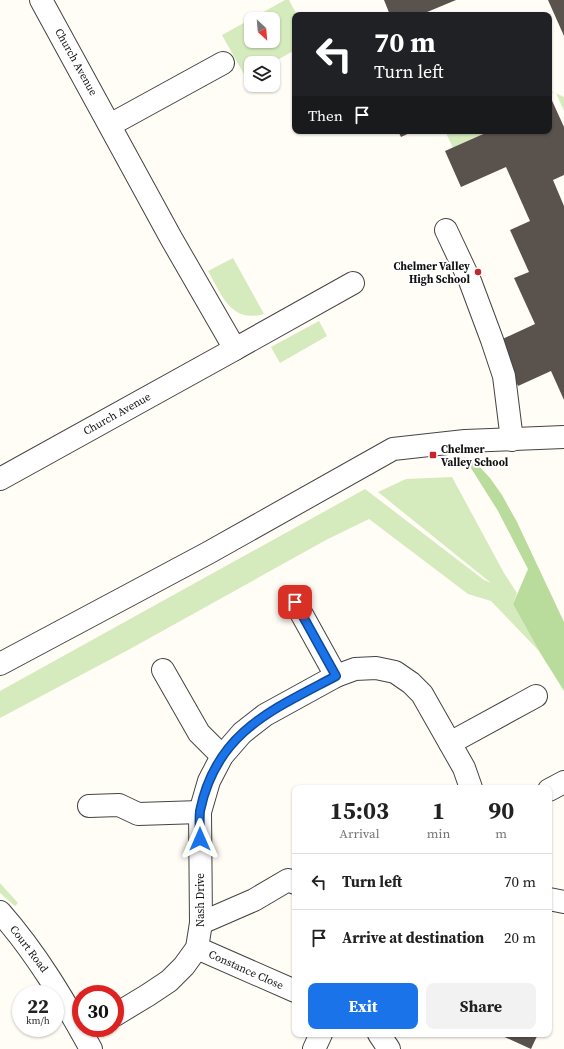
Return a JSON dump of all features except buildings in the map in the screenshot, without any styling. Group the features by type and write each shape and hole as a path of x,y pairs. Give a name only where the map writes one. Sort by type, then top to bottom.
{"street":[{"name":"Church Avenue","path":"42,0 171,238 234,349"},
{"path":"110,125 223,63"},
{"path":"446,230 470,281 504,376 512,440"},
{"name":"Church Avenue","path":"0,479 353,282"},
{"path":"0,664 208,553 393,450 465,441 564,437"},
{"path":"295,602 336,676"},
{"name":"Nash Drive","path":"124,1010 169,981 184,966 197,948 201,923 200,812 209,781 222,756 242,733 265,714 336,676 355,669 376,668 395,672 411,683 422,694 464,768 470,785"},
{"path":"163,670 199,733 222,756"},
{"path":"450,743 536,696"},
{"path":"552,788 564,782"},
{"path":"89,806 119,805 138,814 200,812"},
{"path":"201,923 254,900 288,880 292,882"},
{"path":"552,900 564,902"},
{"name":"Court Road","path":"0,912 32,951 72,1011"},
{"name":"Constance Close","path":"197,948 292,990"},
{"path":"314,1049 320,1037"},
{"path":"381,1037 389,1049"}],"green space":[{"path":"285,0 289,0 295,12 292,12 292,52 280,58 280,56 244,56 244,74 222,35 244,23 244,48 280,48 280,12 263,12"},
{"path":"556,93 564,97 564,111"},
{"path":"446,134 483,134 453,148"},
{"path":"233,258 264,314 252,316 235,311 223,298 208,271"},
{"path":"319,321 327,336 280,363 271,347"},
{"path":"464,457 478,465 490,478 502,495 517,522 564,622 564,691 539,651 513,604 528,569 498,511"},
{"path":"452,477 504,573 517,593 513,604 539,651 491,601 468,594 369,519 326,540 130,649 0,718 0,691 365,489 484,580 491,583 378,492 406,479"},
{"path":"0,883 18,903 15,906 0,893"}],"place":[{"name":"Chelmer Valley High School","path":"478,272"},
{"name":"Chelmer Valley School","path":"433,455"}],"route":[{"path":"200,839 200,812 209,781 222,756 242,733 265,714 336,676 295,602"}]}
